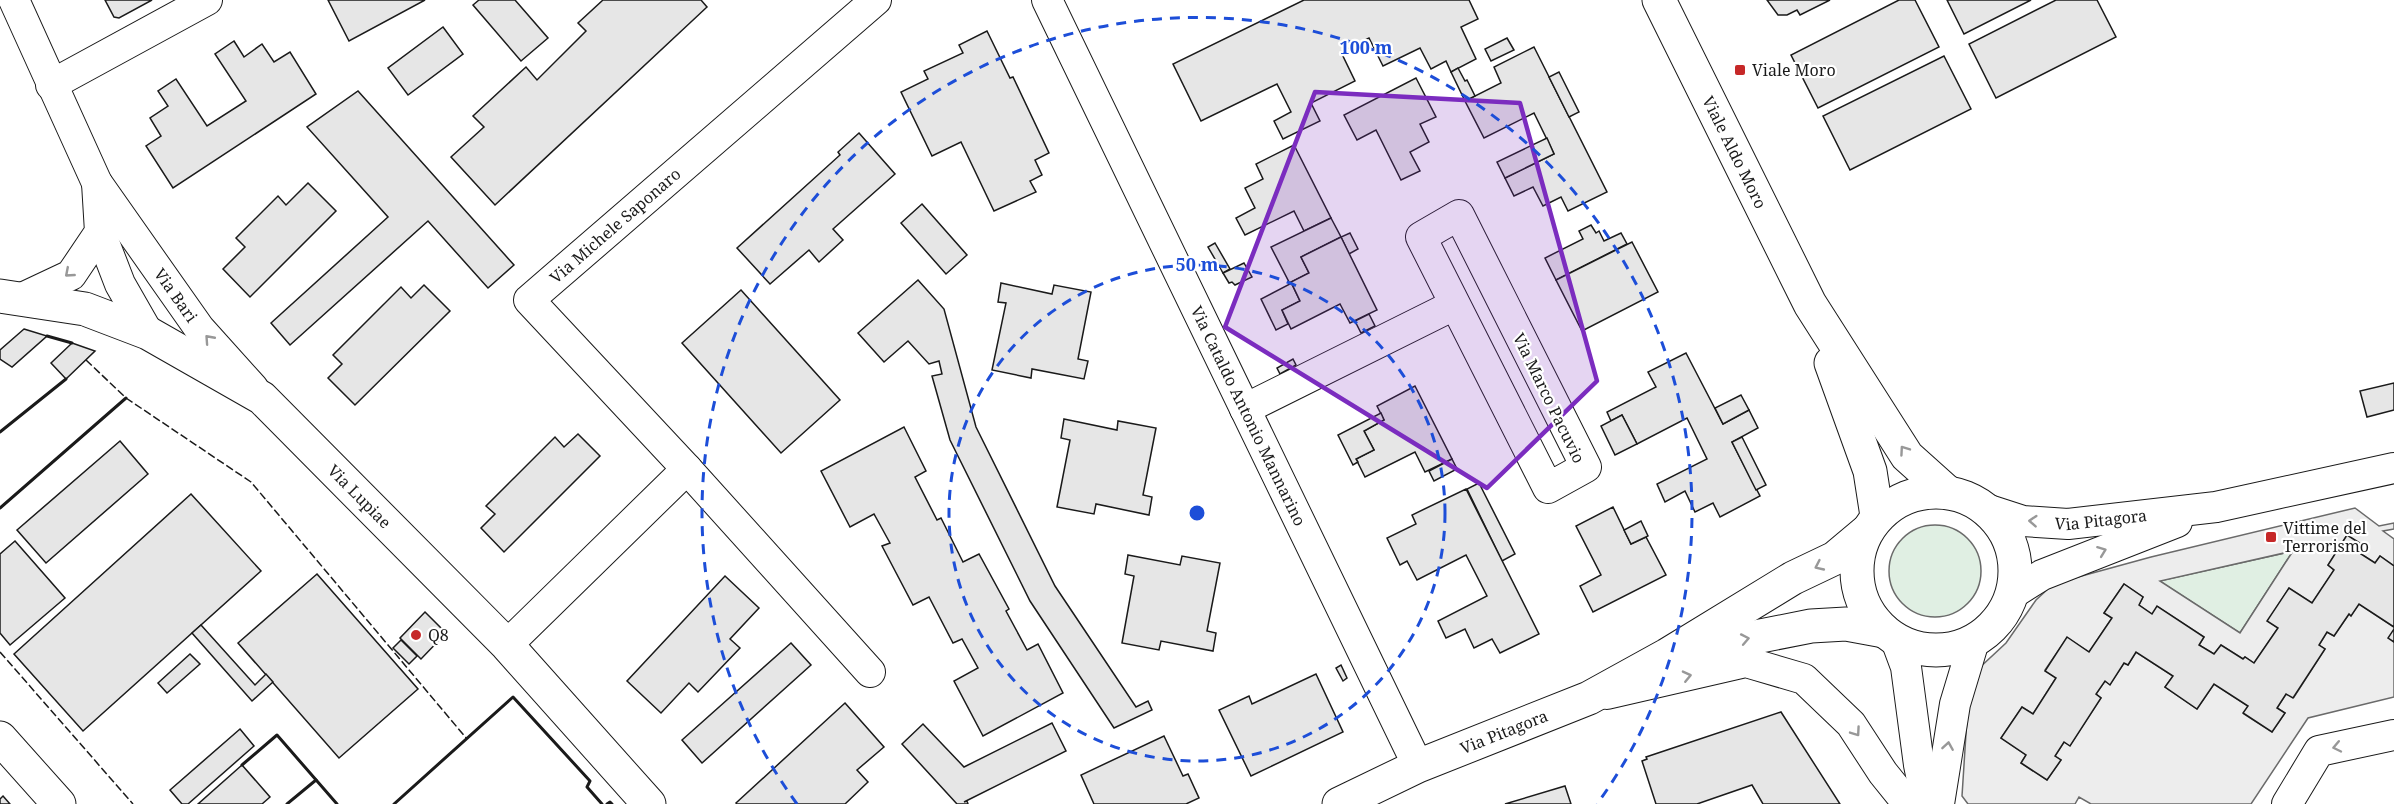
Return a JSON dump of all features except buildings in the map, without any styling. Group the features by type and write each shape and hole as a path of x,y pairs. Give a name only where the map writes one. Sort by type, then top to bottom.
{"street":[{"name":"Via Bari","path":"14,0 97,183 199,328 262,398"},
{"path":"51,85 207,0"},
{"name":"Via Michele Saponaro","path":"870,672 687,469 529,300 876,0"},
{"name":"Via Cataldo Antonio Mannarino","path":"1047,0 1418,766"},
{"name":"Viale Aldo Moro","path":"1659,0 1810,304 1907,456 1946,491"},
{"name":"Via Bari","path":"97,183 100,232 120,284 148,333"},
{"name":"Via Marco Pacuvio","path":"1459,215 1586,467 1548,488 1454,305 1421,237 1459,215"},
{"path":"10,297 71,275 100,232"},
{"name":"Via Lupiae","path":"10,297 85,309 148,333 262,398 507,645 649,804"},
{"name":"Viale Aldo Moro","path":"1810,304 1870,471 1872,524"},
{"path":"1245,409 1454,305"},
{"name":"Via Pitagora","path":"1339,804 1418,766 1589,698 1667,655 1793,578 1835,558 1897,501 1921,492 1946,491 1967,497 1986,508 2023,521 2068,524 2216,507 2394,468"},
{"path":"507,645 687,469"},
{"name":"Via Pitagora","path":"2012,594 2050,572 2216,507"},
{"name":"Via Pitagora","path":"1667,655 1811,626 1846,624 1890,635 1921,649 1948,650 1974,641 2004,614 2012,594 2016,571 2012,548 2002,526 1986,508"},
{"path":"1872,524 1858,557 1858,584 1867,610 1890,635 1906,667 1919,765 1927,804"},
{"path":"1939,804 1955,704 1974,641"},
{"path":"1589,698 1746,662 1804,679 1851,724 1908,804"},
{"path":"2287,804 2319,751 2394,735"},
{"path":"0,739 59,804"}],"highlighted area":[{"path":"1315,92 1520,103 1597,381 1487,488 1225,327"}],"green space":[{"path":"1935,525 1952,529 1967,539 1977,554 1981,571 1977,588 1967,603 1952,613 1935,617 1918,613 1903,603 1893,588 1889,571 1893,554 1903,539 1918,529"},
{"path":"2293,551 2240,633 2159,581"}],"shaded area":[{"path":"2355,508 2379,526 2394,523 2394,529 2383,531 2394,539 2394,566 2380,556 2375,563 2361,554 2347,535 2328,565 2334,570 2312,603 2289,588 2268,621 2278,628 2254,663 2221,645 2214,654 2199,645 2204,637 2158,607 2152,614 2139,605 2143,597 2124,584 2104,613 2112,618 2089,652 2067,638 2045,670 2056,678 2033,714 2022,707 2001,738 2026,755 2021,763 2047,780 2061,760 2055,756 2064,742 2070,745 2101,698 2096,694 2105,681 2110,684 2124,663 2128,665 2136,652 2173,676 2165,687 2197,709 2214,684 2248,706 2244,714 2272,732 2285,713 2277,708 2286,694 2294,697 2325,649 2319,645 2327,632 2334,636 2359,604 2394,627 2394,697 2308,718 2251,804 2091,804 2079,797 2075,804 1968,804 1962,796 1969,687 1976,671 2006,643 2036,600 2049,588 2067,580 2151,557","holes":["2293,551 2240,633 2160,581"]}],"fence":[{"path":"86,360 126,398 251,482 467,739"},
{"path":"0,652 133,804"}],"wall":[{"path":"47,336 72,343"},
{"path":"0,432 66,379"},
{"path":"0,508 126,398"},
{"path":"394,804 513,697 590,781 587,787 602,804"},
{"path":"242,765 277,735 337,804"},
{"path":"287,804 316,780"},
{"path":"607,804 610,802 612,804"}],"place":[{"name":"Viale Moro","path":"1740,70"},
{"name":"Vittime del Terrorismo","path":"2271,537"},
{"name":"Q8","path":"416,635"}]}
